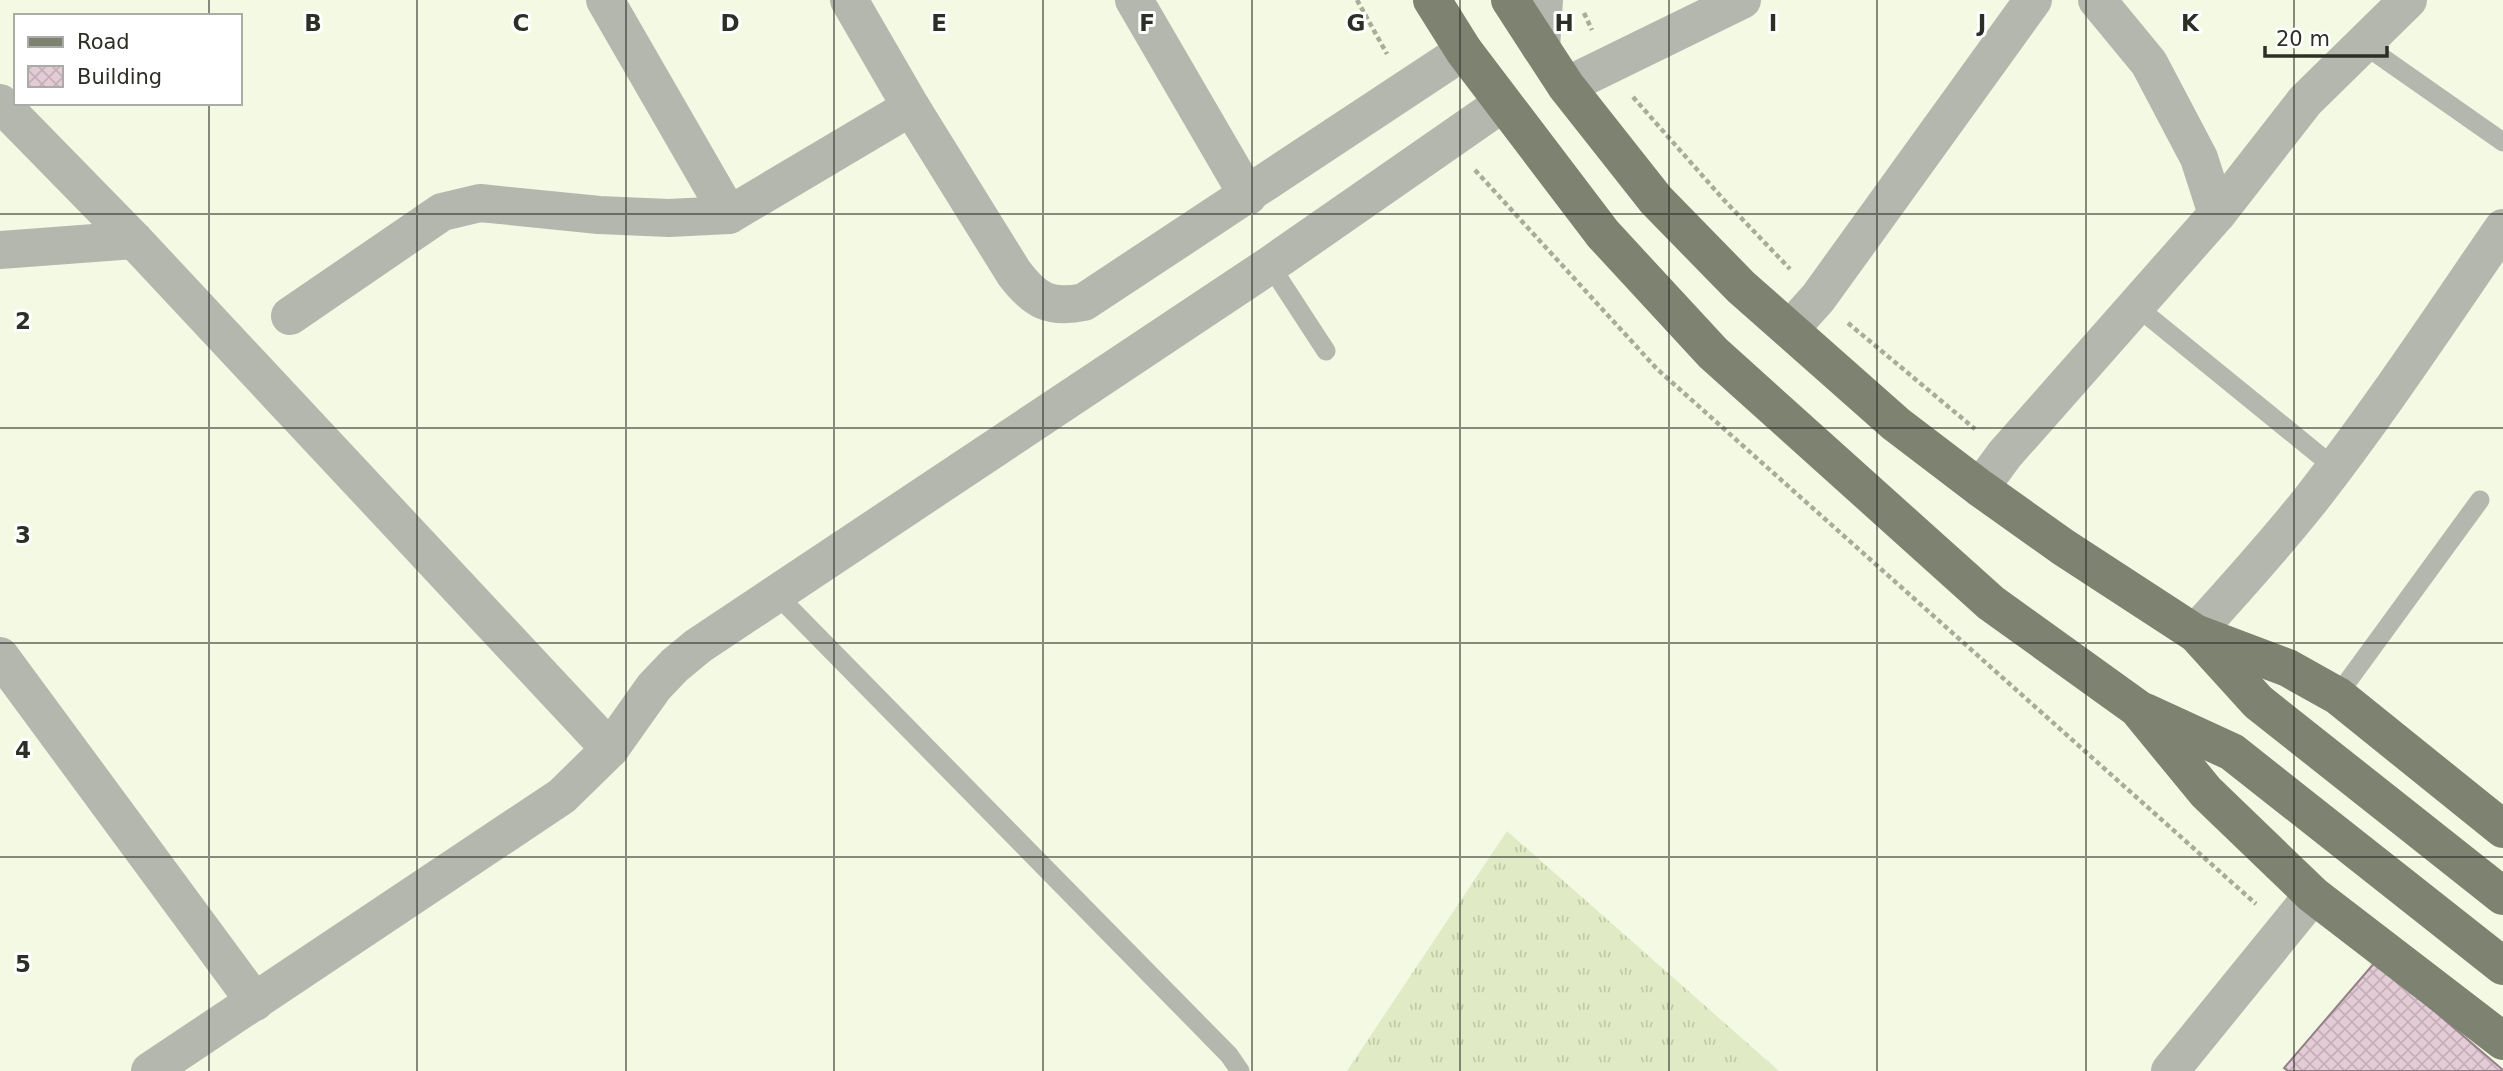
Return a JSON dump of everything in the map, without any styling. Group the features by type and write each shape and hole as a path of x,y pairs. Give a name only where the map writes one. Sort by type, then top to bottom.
{"main road":[{"path":"1432,0 1464,51 1603,234 1713,353 1991,603 2137,708 2231,752 2503,965"},
{"path":"1510,0 1566,86 1656,200 1741,287 1896,424 2063,547 2195,632 2288,668 2337,696 2503,829"},
{"path":"2195,632 2258,702 2503,896"},
{"path":"2137,708 2206,792 2313,895 2503,1041"}],"street":[{"path":"604,0 729,215"},
{"path":"849,0 911,107 1014,273 1026,290 1044,302 1064,306 1084,302 1464,51"},
{"path":"1134,0 1248,196"},
{"path":"1541,48 1544,0"},
{"path":"1566,86 1742,0"},
{"path":"1790,329 1818,298 2033,0"},
{"path":"2097,0 2149,63 2199,158 2217,214"},
{"path":"1980,488 2005,454 2217,214 2305,100 2408,0"},
{"path":"0,103 134,240 610,749"},
{"path":"150,1071 562,796 610,749 654,687 698,646 1270,265 1503,103"},
{"path":"290,316 442,212 480,203 599,215 669,218 729,215 911,107"},
{"path":"2195,632 2250,573 2335,468 2503,228"},
{"path":"0,250 134,240"},
{"path":"0,656 255,1002"},
{"path":"2181,1067 2313,895"}],"lane":[{"path":"2363,44 2503,142"},
{"path":"1270,265 1326,351"},
{"path":"2136,306 2335,468"},
{"path":"2337,696 2480,500"},
{"path":"776,594 1219,1045 1240,1071"}],"path":[{"path":"1581,4 1594,34 1630,93 1714,189 1818,298 2005,454"}],"green space":[{"path":"1507,831 1779,1071 1347,1071"}],"building":[{"path":"2376,961 2503,1071 2288,1071 2284,1068"}]}
